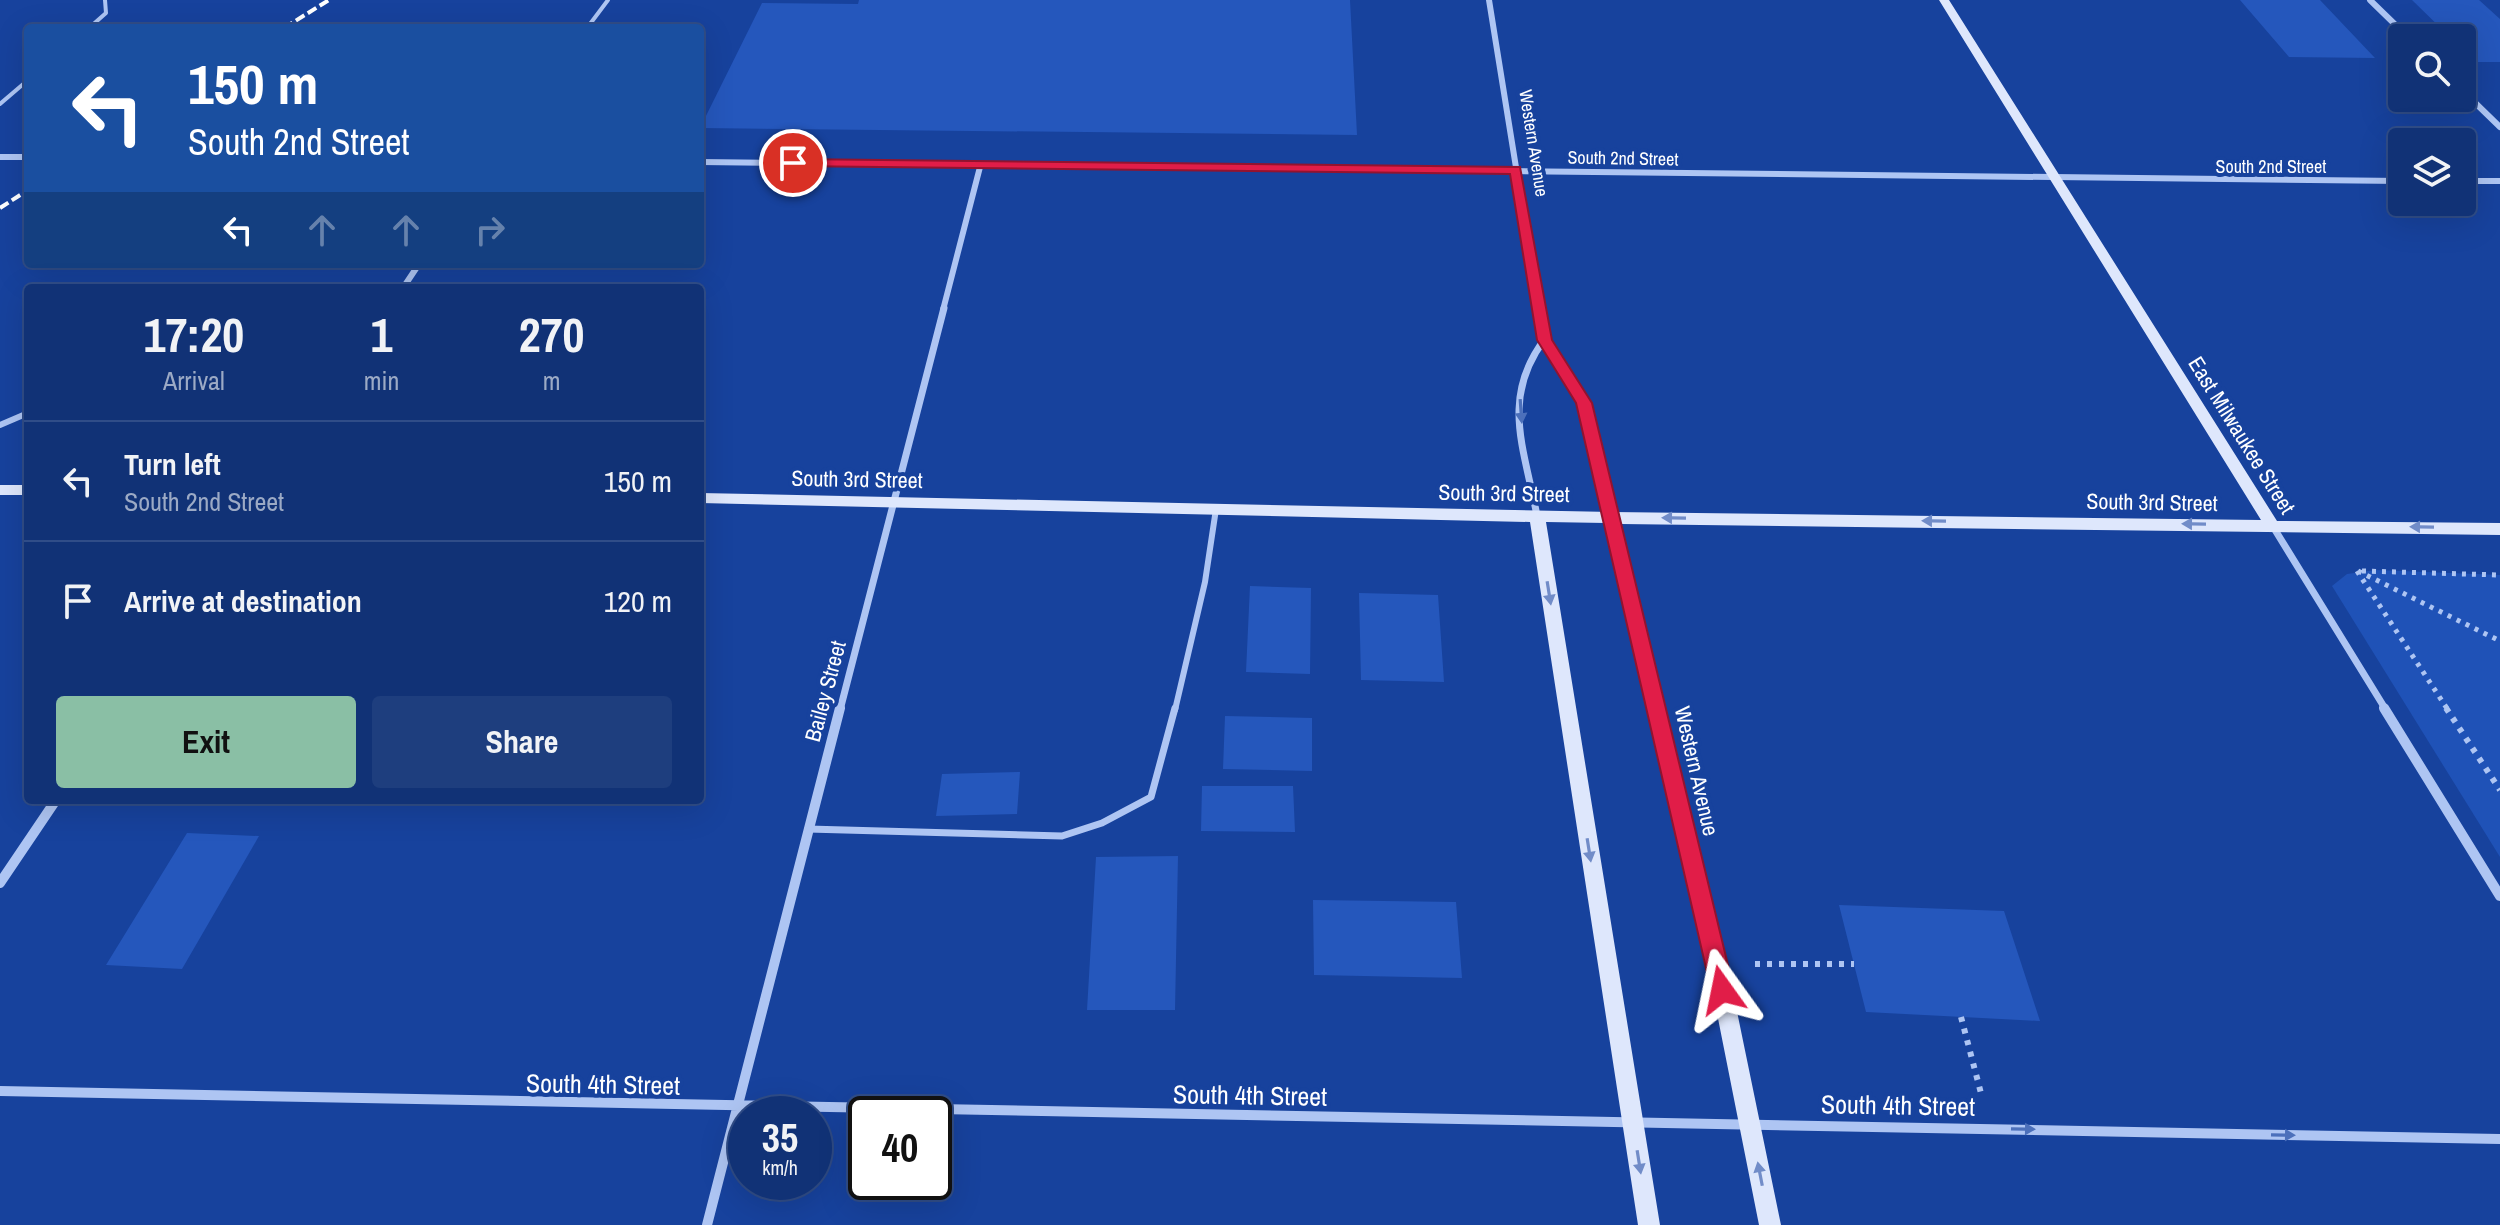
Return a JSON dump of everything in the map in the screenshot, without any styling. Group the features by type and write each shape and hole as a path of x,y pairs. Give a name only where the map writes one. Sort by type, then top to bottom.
{"street":[{"name":"Western Avenue","path":"1489,0 1544,340 1584,403 1717,963 1770,1225"},
{"name":"East Milwaukee Street","path":"1944,0 2500,896"},
{"path":"2370,0 2395,24"},
{"path":"2476,104 2500,127"},
{"path":"0,157 24,157"},
{"name":"South 2nd Street","path":"704,162 2388,181"},
{"name":"Bailey Street","path":"739,1096 980,167"},
{"path":"2476,181 2500,181"},
{"path":"1544,340 1530,358 1520,381 1521,414 1649,1225"},
{"path":"0,490 24,490"},
{"name":"South 3rd Street","path":"704,498 1612,518 2500,529"},
{"path":"0,883 53,804"},
{"name":"South 4th Street","path":"0,1091 728,1109"},
{"name":"South 4th Street","path":"832,1110 1750,1123 2500,1139"},
{"name":"Bailey Street","path":"707,1225 728,1141"}],"lane":[{"path":"94,24 106,13 105,0"},
{"path":"590,24 608,0"},
{"path":"0,104 24,83"},
{"path":"0,425 24,415"},
{"path":"808,829 1062,836 1102,823 1151,797 1196,628 1211,561 1216,509"}],"path":[{"path":"2357,571 2500,575"},
{"path":"2357,571 2500,641"},
{"path":"2357,571 2500,790"},
{"path":"1717,963 1854,964"},
{"path":"1961,1017 1991,1129"}],"shaded area":[{"path":"2376,570 2500,575 2500,857 2332,586 2347,574"}],"building":[{"path":"859,0 1350,0 1357,135 704,128 704,120 762,3 858,4"},
{"path":"2240,0 2320,0 2375,58 2289,57"},
{"path":"2412,0 2479,0 2500,19 2500,62 2476,62 2476,24 2437,24"},
{"path":"1250,586 1311,588 1310,674 1246,672"},
{"path":"1359,593 1438,595 1444,682 1361,680"},
{"path":"1225,716 1312,718 1312,771 1223,769"},
{"path":"1020,772 1017,814 936,816 942,774"},
{"path":"1202,786 1293,786 1295,832 1201,831"},
{"path":"187,833 259,836 182,969 106,965"},
{"path":"1178,856 1175,1010 1087,1010 1096,857"},
{"path":"1313,900 1456,902 1462,978 1314,975"},
{"path":"1839,905 2004,911 2040,1021 1866,1012"}],"railway":[{"path":"290,24 329,0"},
{"path":"0,208 24,193"}],"route":[{"path":"793,163 1516,170 1544,340 1584,403 1722,990"}]}
